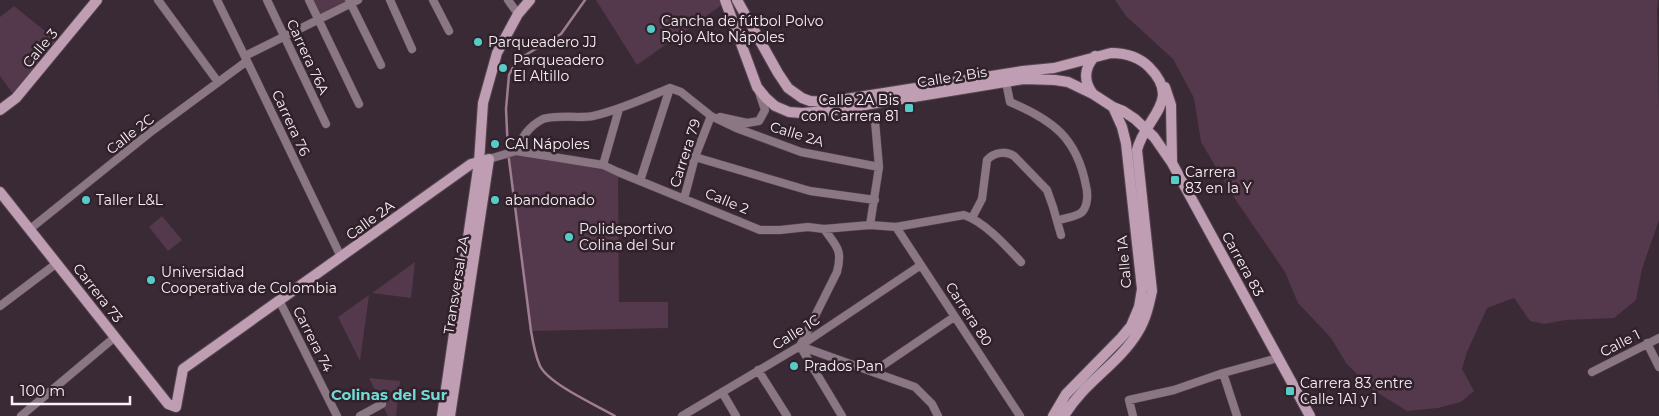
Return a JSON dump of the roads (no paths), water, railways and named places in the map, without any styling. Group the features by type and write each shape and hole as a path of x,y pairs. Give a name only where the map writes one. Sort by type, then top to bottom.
{"street":[{"name":"Calle 3","path":"0,110 16,98 97,0"},
{"path":"158,0 218,82"},
{"name":"Carrera 76","path":"217,0 341,257"},
{"name":"Carrera 76A","path":"267,0 326,124"},
{"path":"309,0 359,104"},
{"path":"390,0 412,49"},
{"path":"433,0 449,31"},
{"path":"508,0 518,14"},
{"path":"484,160 483,103 497,53 518,14 530,0"},
{"path":"725,0 758,87"},
{"name":"Calle 2 Bis","path":"737,0 778,74 788,88 810,101 827,102 1022,71 1054,68 1111,53 1130,55 1143,62 1162,82"},
{"path":"353,1 381,65"},
{"name":"Calle 2C","path":"30,229 246,58 284,36 353,1"},
{"path":"1093,94 1089,88 1086,75 1087,68 1095,56"},
{"name":"Calle 2 Bis","path":"758,87 775,106 789,112 802,114 1024,79 1054,80 1068,82 1093,94 1136,119 1146,130"},
{"path":"1006,82 1010,102 1034,113 1061,132 1071,144 1083,168 1087,192 1085,208 1080,213 1057,221"},
{"path":"1162,82 1168,92 1171,105 1172,163"},
{"name":"Calle 1A","path":"1064,416 1073,402 1130,344 1139,330 1148,309 1152,291 1137,157 1138,144 1163,100 1162,82"},
{"name":"Calle 2A","path":"711,116 747,122 759,121 765,110 758,87"},
{"path":"516,151 525,132 545,118 591,117 670,88"},
{"path":"640,181 670,88"},
{"name":"Calle 2A","path":"670,88 681,92 711,116 736,128 801,152 879,167"},
{"name":"Calle 1A","path":"1053,416 1066,394 1131,326 1139,307 1142,289 1126,143 1122,127 1113,107"},
{"path":"603,165 619,108"},
{"name":"Carrera 79","path":"684,199 695,157 711,116"},
{"path":"870,225 879,167 875,121"},
{"name":"Carrera 83","path":"1146,130 1172,163 1310,416"},
{"name":"Calle 2","path":"484,160 516,151 603,165 760,230 808,227 824,229 870,225 896,226 964,215 972,218"},
{"path":"1021,262 1006,245 972,218 982,199 987,160 990,156 1003,152 1009,153 1047,190 1061,235"},
{"path":"695,157 810,191 875,200"},
{"name":"Calle 2A","path":"176,412 183,369 471,164 484,160"},
{"name":"Transversal 2A","path":"442,416 484,160"},
{"name":"Transversal 2A","path":"450,416 484,160"},
{"name":"Carrera 73","path":"0,192 176,412"},
{"name":"Carrera 80","path":"896,226 1020,416"},
{"path":"800,346 837,272 840,259 838,248 824,229"},
{"path":"0,306 57,263"},
{"name":"Calle 1C","path":"684,415 800,346 921,265"},
{"name":"Carrera 74","path":"279,300 337,416"},
{"path":"872,372 954,316"},
{"path":"21,416 115,337"},
{"name":"Calle 1","path":"1592,372 1659,338"},
{"path":"1648,343 1659,367"},
{"path":"800,346 915,387 932,404 938,416"},
{"path":"800,346 842,416"},
{"path":"1133,416 1129,400 1174,390 1223,373 1278,358"},
{"path":"758,370 788,416"},
{"path":"1223,373 1237,416"},
{"path":"722,392 736,416"},
{"path":"360,416 382,404"}],"waterway":[{"path":"585,0 561,34 517,60 509,75 506,109 508,152 531,331 538,362 545,373 553,380 615,416"}],"place":[{"name":"Cancha de fútbol Polvo Rojo Alto Nápoles","path":"651,29"},
{"name":"Parqueadero JJ","path":"478,42"},
{"name":"Parqueadero El Altillo","path":"503,68"},
{"name":"Calle 2A Bis con Carrera 81","path":"909,108"},
{"name":"CAI Nápoles","path":"495,144"},
{"name":"Carrera 83 en la Y","path":"1175,180"},
{"name":"Taller L&L","path":"86,200"},
{"name":"abandonado","path":"495,200"},
{"name":"Polideportivo Colina del Sur","path":"569,237"},
{"name":"Universidad Cooperativa de Colombia","path":"151,280"},
{"name":"Prados Pan","path":"794,366"},
{"name":"Carrera 83 entre Calle 1A1 y 1","path":"1290,391"}],"district":[{"name":"Colinas del Sur","path":"389,395"}]}
